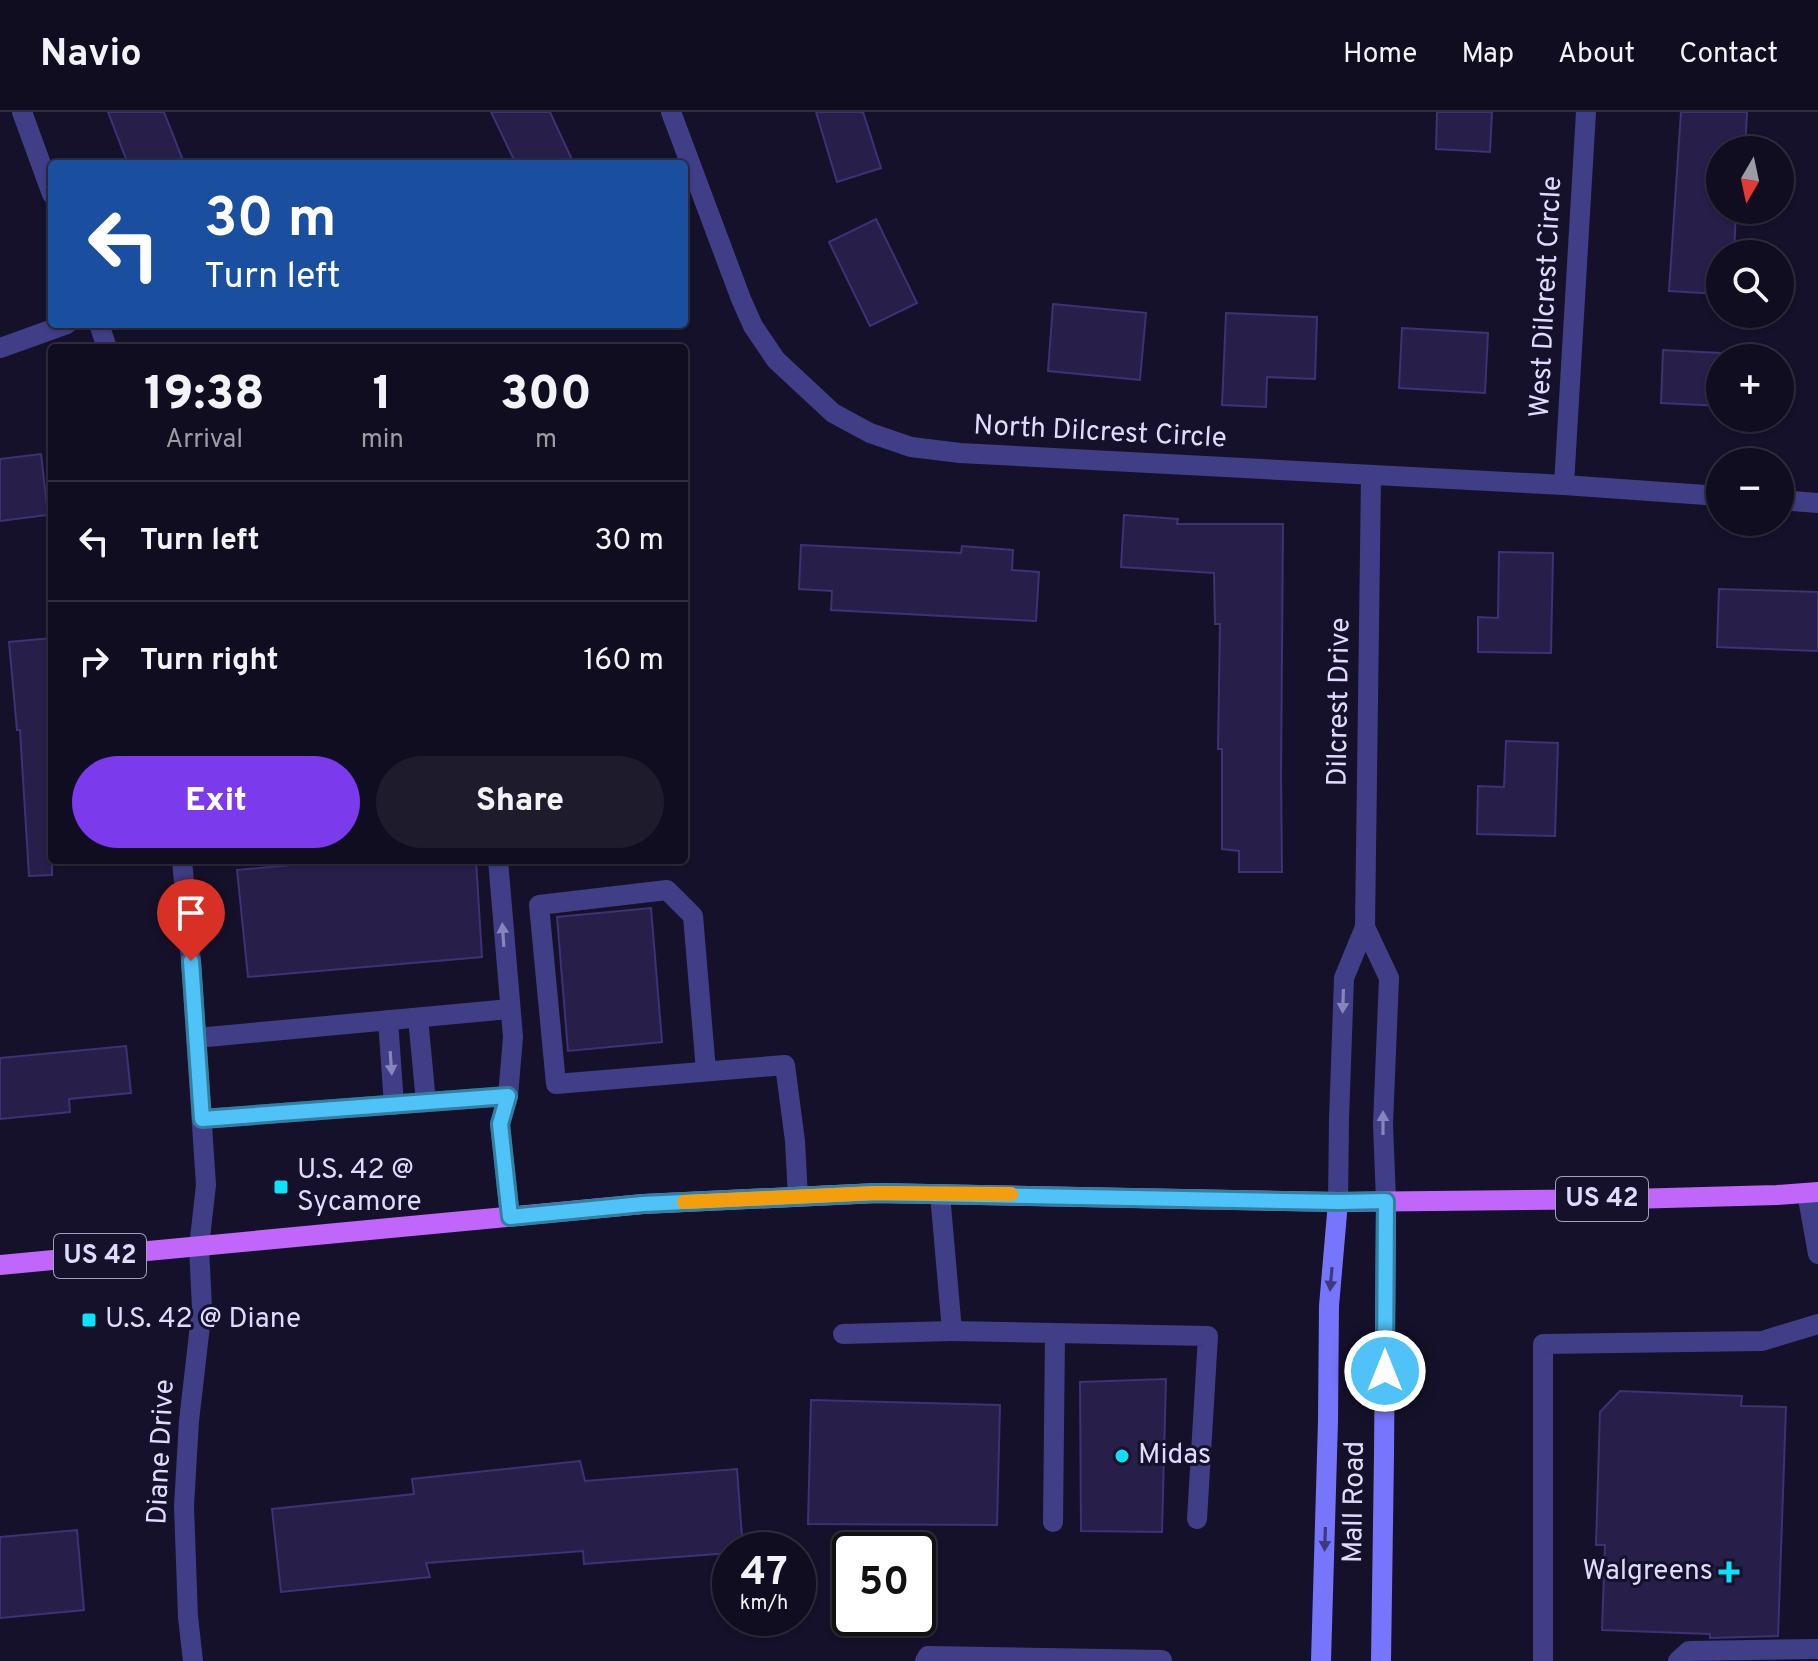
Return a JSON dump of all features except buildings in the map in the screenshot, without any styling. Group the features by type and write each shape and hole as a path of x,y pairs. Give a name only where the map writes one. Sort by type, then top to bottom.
{"main road":[{"name":"US 42","path":"0,1265 643,1204 877,1193 1338,1202 1629,1199 1812,1192"},
{"name":"Mall Road","path":"1381,1661 1386,1201"},
{"name":"Mall Road","path":"1321,1661 1329,1306 1338,1202"}],"street":[{"path":"22,112 48,183"},
{"name":"North Dilcrest Circle","path":"671,112 753,326 776,360 833,413 870,433 911,447 960,453 1706,495"},
{"name":"West Dilcrest Circle","path":"1564,485 1586,112"},
{"path":"0,348 56,328"},
{"name":"Dilcrest Drive","path":"1338,1202 1344,978 1365,927 1371,476"},
{"path":"1794,501 1818,503"},
{"name":"Diane Drive","path":"182,864 206,1185 199,1247 202,1308 189,1421 184,1506 188,1617 193,1661"},
{"path":"498,864 513,1037 508,1096 500,1124 510,1217"},
{"path":"706,1071 693,916 667,890 539,905 556,1084 785,1065 795,1141 798,1197"},
{"name":"Dilcrest Drive","path":"1365,927 1389,978 1383,1124 1386,1201"},
{"path":"196,1038 510,1009"},
{"path":"418,1018 426,1102"},
{"path":"388,1020 394,1105"},
{"path":"202,1119 508,1096"},
{"path":"1812,1192 1818,1254"},
{"path":"940,1194 952,1331"},
{"path":"1543,1661 1543,1344 1762,1341 1818,1324"},
{"path":"843,1334 952,1331 1208,1336 1197,1519"},
{"path":"1053,1522 1055,1334"},
{"path":"1678,1661 1689,1651 1818,1649"},
{"path":"925,1661 928,1656 1162,1661"}],"slow traffic":[{"path":"684,1202 877,1193 1011,1194"}],"place":[{"name":"U.S. 42 @ Sycamore","path":"281,1187"},
{"name":"U.S. 42 @ Diane","path":"89,1320"},
{"name":"Midas","path":"1122,1456"},
{"name":"Walgreens","path":"1729,1572"}],"route":[{"path":"191,961 202,1119 508,1096 500,1124 510,1217 643,1204 877,1193 1386,1201 1385,1371"}]}
